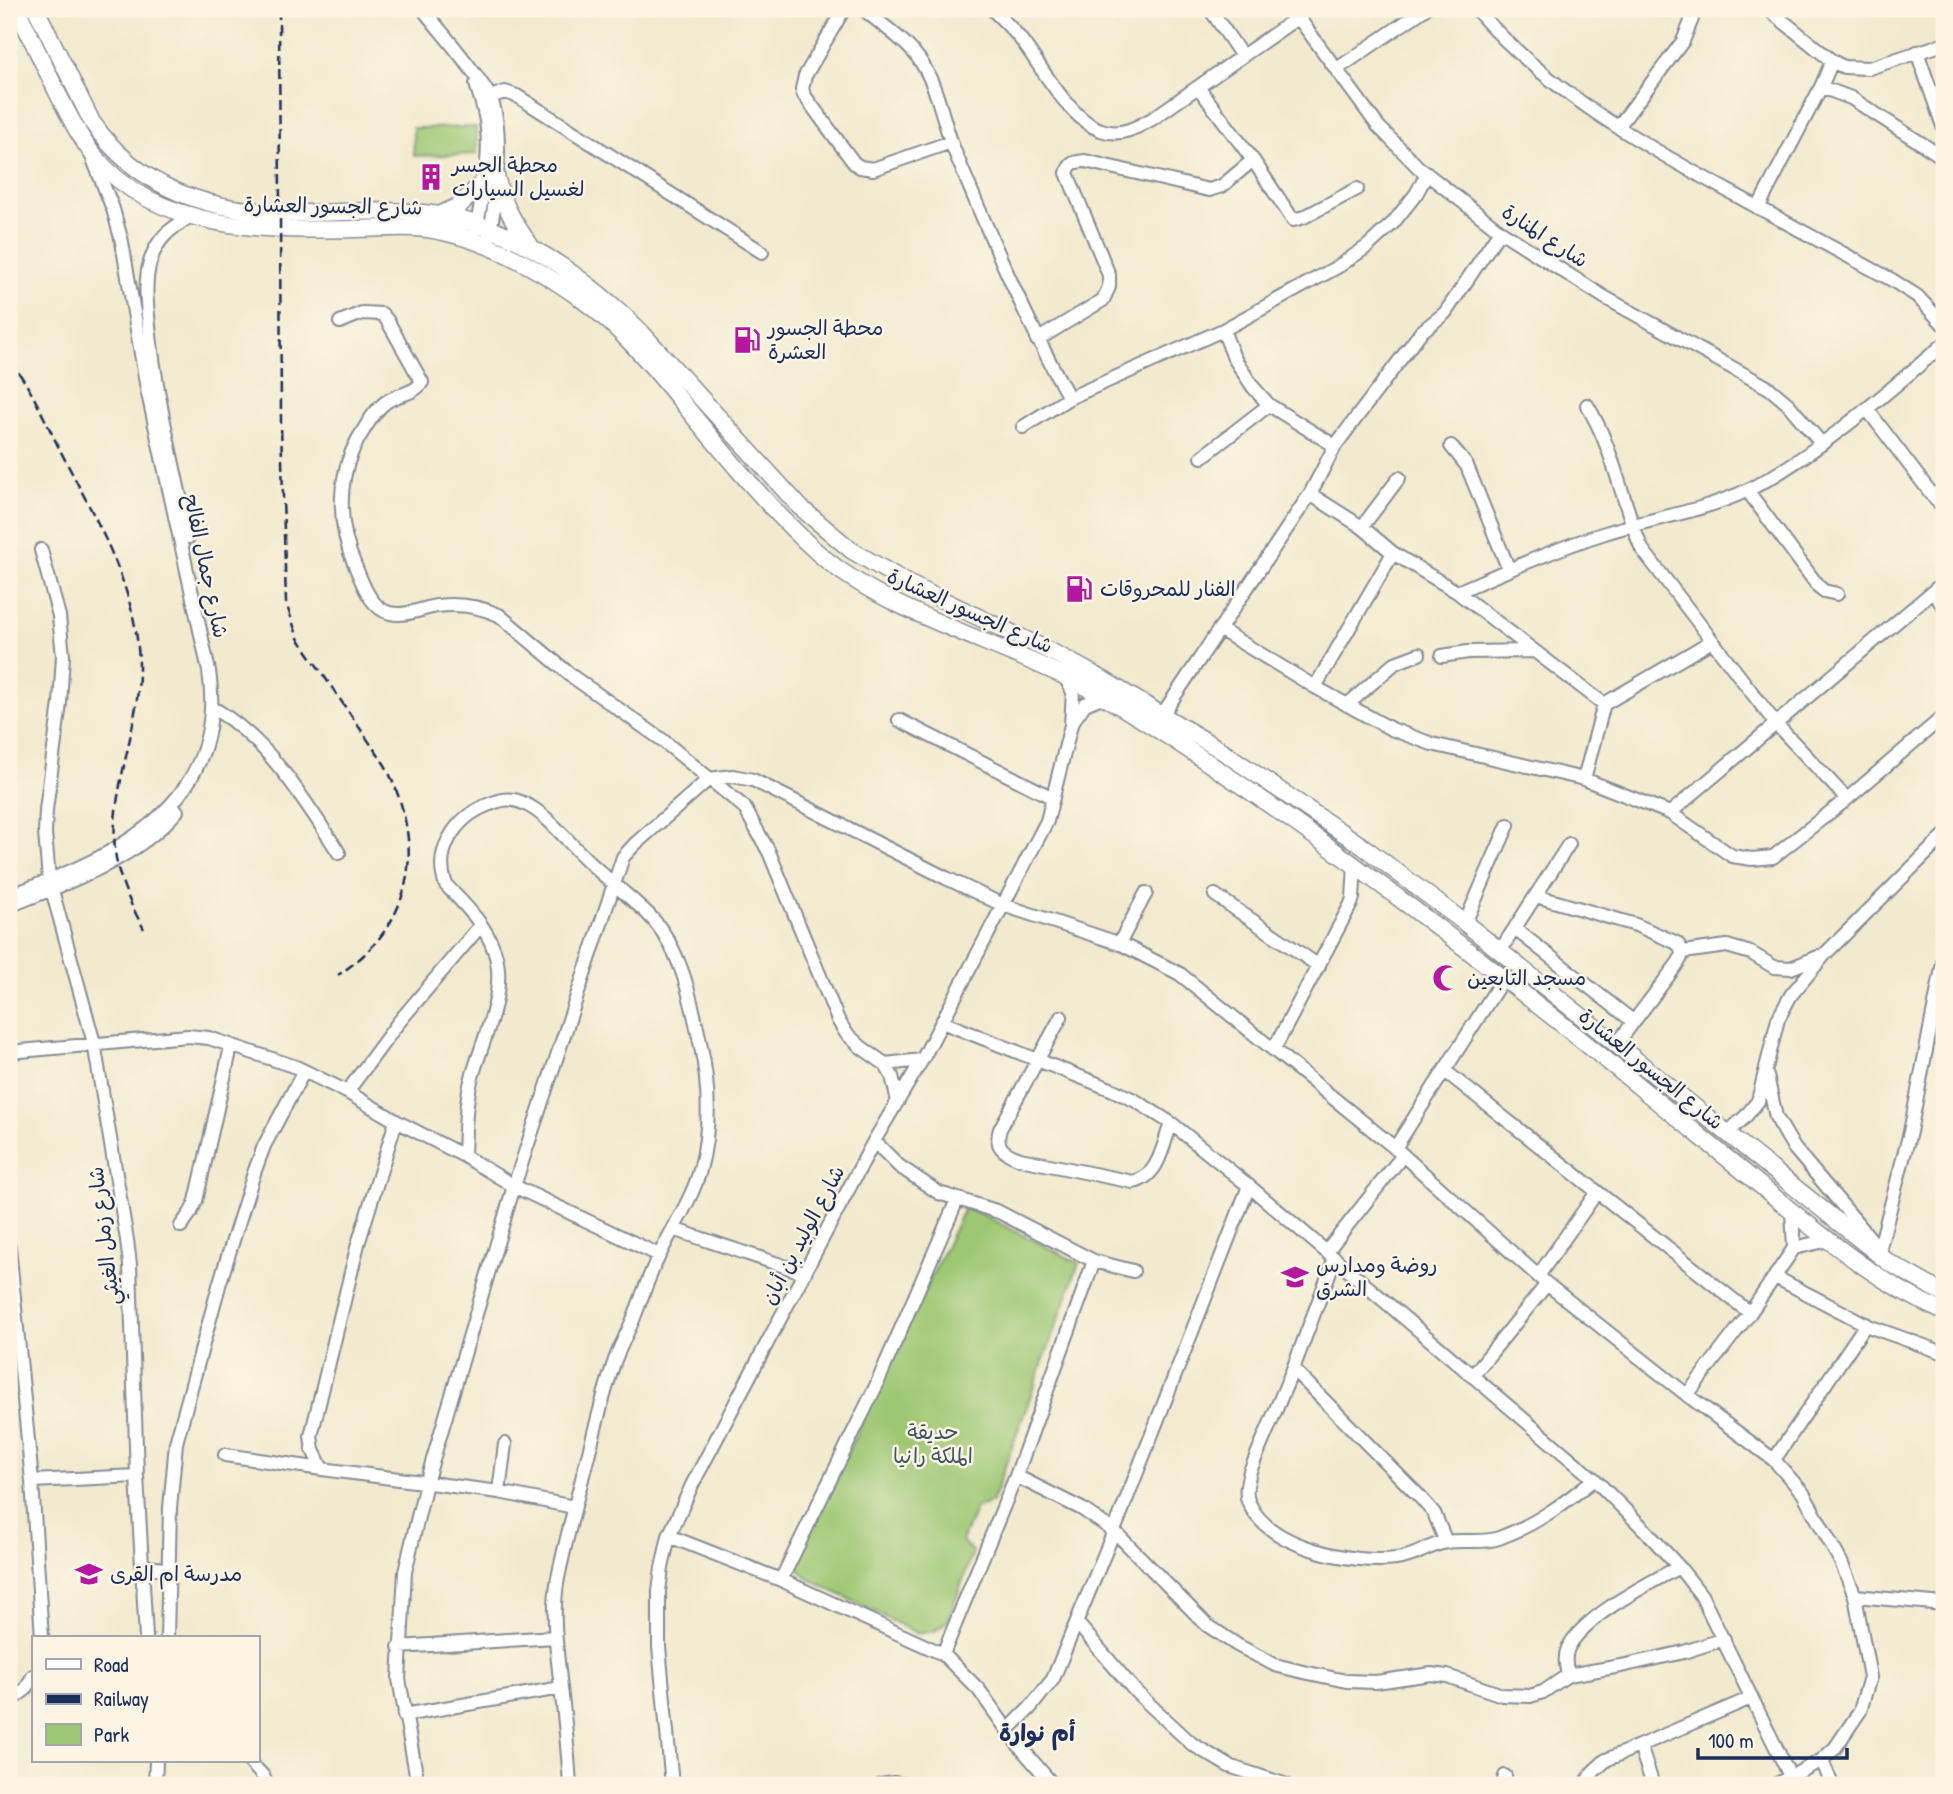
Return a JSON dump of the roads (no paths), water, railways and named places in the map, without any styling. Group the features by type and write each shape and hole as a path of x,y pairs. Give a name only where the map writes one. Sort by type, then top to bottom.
{"main road":[{"name":"شارع الجسور العشارة","path":"17,9 78,133 98,161 132,189 191,216 261,228 419,228 480,244 522,261 553,280 622,332 750,483 821,555 845,573 894,601 1065,677 1210,763 1355,865 1504,977 1829,1240 1888,1284 1944,1312"},
{"name":"شارع الجسور العشارة","path":"36,9 92,122 103,138 129,164 166,187 205,202 251,211 385,211 439,215 484,226 531,247 618,309 800,507 851,550 909,584 1081,667 1219,749 1365,848 1465,923 1888,1262 1944,1294"},
{"path":"439,215 459,206 490,179 513,222 531,247"},
{"path":"1210,763 1219,749"}],"street":[{"path":"423,9 490,97 496,131 480,244"},
{"path":"844,9 805,76 802,89 849,157 860,167 873,169 951,142"},
{"path":"863,9 919,60 934,86 951,142 1037,340 1069,397"},
{"path":"992,9 1020,37 1075,112 1088,125 1116,133 1132,130 1152,119 1242,56 1295,13"},
{"path":"1210,9 1242,56"},
{"path":"1336,69 1425,9"},
{"path":"1476,9 1495,31 1533,65 1618,127 1673,161 1917,296 1944,325"},
{"path":"1768,9 1832,61 1844,66 1869,68 1944,44"},
{"name":"شارع المنارة","path":"1295,13 1378,126 1427,174 1500,232 1604,298 1769,388 1788,404 1821,443"},
{"path":"1618,127 1683,41 1692,19"},
{"path":"1917,52 1944,129"},
{"path":"1758,208 1832,61"},
{"path":"473,73 485,116 490,179"},
{"path":"1198,87 1253,160 1293,220 1357,189"},
{"path":"1821,87 1852,98 1944,158"},
{"path":"490,97 505,92 517,96 762,252"},
{"name":"شارع جمال الفالح","path":"9,906 115,850 163,815 200,762 206,747 212,708 204,644 147,389 122,242 113,209 88,148"},
{"path":"1037,340 1103,300 1109,287 1109,275 1068,173 1069,166 1074,162 1085,161 1209,190 1222,186 1253,160"},
{"path":"1023,427 1069,397 1223,330 1292,293 1368,246 1394,223 1427,174"},
{"name":"شارع جمال الفالح","path":"9,895 50,884 116,860 156,833 169,821 197,784 210,755 218,711 215,669 153,366 147,300 150,262 158,245 168,230 191,216"},
{"path":"1162,715 1310,494 1335,446 1422,332 1445,313 1500,232"},
{"path":"340,322 362,313 382,314 422,382 416,388 382,405 352,448 345,469 342,484 344,526 355,566 369,595 379,608 390,613 402,614 437,606 464,605 485,608 499,615 573,677 660,739 729,793 751,817 769,852 838,1020 846,1033 861,1047 885,1063 892,1076 898,1101"},
{"path":"1223,330 1243,373 1269,405 1335,446"},
{"path":"1457,592 1589,538 1706,507 1747,490 1775,475 1867,409 1944,344"},
{"path":"1202,457 1269,405"},
{"path":"1587,405 1598,423 1642,550 1776,724 1847,799"},
{"path":"1867,409 1936,500 1944,506"},
{"path":"1451,446 1467,466 1509,570"},
{"path":"1362,527 1399,478"},
{"path":"1747,490 1818,586 1824,592 1837,594"},
{"path":"1310,494 1362,527 1393,553 1457,592 1604,704"},
{"name":"شارع زمل الغيثي","path":"41,550 59,616 63,656 45,833 50,884 94,1043 131,1265 137,1476 146,1636"},
{"path":"1315,687 1393,553"},
{"path":"1670,813 1944,582"},
{"path":"1933,593 1944,606"},
{"path":"1219,629 1391,729 1432,744 1584,779 1670,813 1732,856 1752,859 1773,858 1944,716"},
{"path":"1584,779 1604,704 1712,641"},
{"path":"1442,656 1533,651"},
{"path":"1347,705 1395,663 1419,654"},
{"name":"شارع الوليد بن أبان","path":"672,1785 659,1635 662,1568 670,1536 692,1485 874,1142 922,1060 1046,821 1072,724 1073,692 1065,677"},
{"name":"شارع الوليد بن أبان","path":"1072,724 1085,704 1102,697"},
{"path":"218,711 240,725 279,768 339,853"},
{"path":"899,720 1053,798"},
{"path":"418,1785 399,1679 405,1572 426,1483 514,1186 623,858 635,844 709,779 733,776 753,780 1003,905 1119,944 1181,974 1399,1152 1542,1280 1790,1475 1837,1553 1855,1596 1869,1662 1869,1686 1853,1723 1835,1748 1822,1760 1775,1785"},
{"path":"464,1156 468,1094 492,1020 498,970 494,948 481,925 446,885 443,878 443,860 449,835 458,824 472,812 499,800 512,799 533,808 649,916 676,954 701,1045 707,1090 706,1142 699,1173 659,1255 607,1385 574,1507 556,1591 555,1636 570,1785"},
{"path":"1465,923 1508,825"},
{"path":"1727,1133 1758,1101 1778,1019 1791,995 1826,953 1944,836"},
{"path":"1500,951 1569,844"},
{"path":"1274,1049 1353,898 1355,865"},
{"path":"9,885 28,888"},
{"path":"1119,944 1146,893"},
{"path":"1215,895 1319,966"},
{"path":"1536,896 1636,925 1677,943 1683,952"},
{"path":"347,1092 398,1023 481,925"},
{"path":"1515,929 1634,1021"},
{"path":"1683,952 1727,946 1751,953 1774,967 1791,968 1808,963 1826,953"},
{"path":"1616,1045 1675,967 1683,952"},
{"path":"1880,1247 1910,1132 1944,958"},
{"path":"1504,977 1445,1071 1399,1152 1331,1255 1293,1368 1250,1471 1246,1486 1248,1501 1256,1514 1282,1536 1311,1548 1358,1559 1385,1560 1408,1558 1447,1542 1496,1539 1563,1506 1594,1479"},
{"path":"1060,1017 1000,1129 998,1146 1007,1154 1020,1159 1133,1182 1143,1180 1157,1163 1171,1124"},
{"path":"942,1022 1136,1101 1171,1124 1250,1186 1594,1479 1679,1567 1701,1595 1790,1776"},
{"path":"9,1052 94,1043 196,1036 209,1038 304,1071 464,1156 514,1186 659,1255"},
{"path":"181,1226 191,1212 195,1200 231,1047"},
{"path":"885,1063 922,1060"},
{"path":"167,1636 170,1508 176,1443 193,1375 254,1173 264,1146 304,1071"},
{"path":"1445,1071 1750,1313"},
{"path":"1766,1072 1776,1117 1794,1148 1880,1247 1888,1262"},
{"path":"322,1469 313,1450 312,1436 363,1224 396,1121"},
{"path":"874,1142 899,1166 939,1194 999,1212 1094,1261 1133,1271"},
{"path":"1007,1730 1030,1708 1053,1678 1250,1186"},
{"path":"1474,1376 1542,1280 1597,1192"},
{"path":"780,1580 876,1386 957,1200"},
{"path":"1687,1395 1750,1313 1794,1248 1792,1211"},
{"path":"673,1229 805,1273"},
{"path":"1794,1248 1829,1240"},
{"path":"9,1247 32,1481 42,1636"},
{"path":"943,1654 1016,1476 1094,1261"},
{"path":"1775,1277 1866,1324 1944,1353"},
{"path":"1774,1460 1866,1324"},
{"path":"1293,1368 1419,1496 1434,1513 1447,1542"},
{"path":"499,1492 505,1444"},
{"path":"225,1455 499,1492 574,1507"},
{"path":"32,1481 137,1476"},
{"path":"1016,1476 1082,1509 1114,1531 1207,1625 1275,1665 1346,1681 1376,1682 1431,1674 1447,1676 1469,1685 1516,1697 1543,1692 1568,1675 1684,1652 1724,1639"},
{"path":"670,1536 780,1580 943,1654 979,1690 1007,1730 1053,1785"},
{"path":"142,1566 170,1570"},
{"path":"1568,1675 1565,1660 1568,1649 1579,1632 1600,1614 1679,1567"},
{"path":"1855,1596 1944,1604"},
{"path":"1077,1623 1136,1692 1192,1744 1230,1766 1287,1785"},
{"path":"399,1647 555,1636"},
{"path":"404,1715 561,1688"},
{"path":"9,1702 30,1689"},
{"path":"1585,1785 1592,1772 1606,1760 1751,1698"},
{"path":"1640,1746 1653,1785"},
{"path":"1822,1760 1832,1785"},
{"path":"155,1785 156,1762"},
{"path":"250,1762 263,1776 267,1785"},
{"path":"881,1785 907,1785"}],"railway":[{"path":"279,9 281,424 286,603 298,638 385,765 398,795 406,824 409,853 406,881 398,907 384,932 364,955 338,975"},
{"path":"9,361 35,400 98,524 111,551 131,607 137,636 138,689 117,805 115,850 125,891 144,929"}],"place":[{"name":"محطة الجسر لغسيل السيارات","path":"431,177"},
{"name":"محطة الجسور العشرة","path":"747,340"},
{"name":"الفنار للمحروقات","path":"1079,589"},
{"name":"مسجد التابعين","path":"1446,978"},
{"name":"روضة ومدارس الشرق","path":"1295,1277"},
{"name":"مدرسة ام القرى","path":"89,1574"}],"district":[{"name":"أم نوارة","path":"1037,1733"}],"park label":[{"name":"حديقة الملكة رانيا","path":"933,1444"}]}
